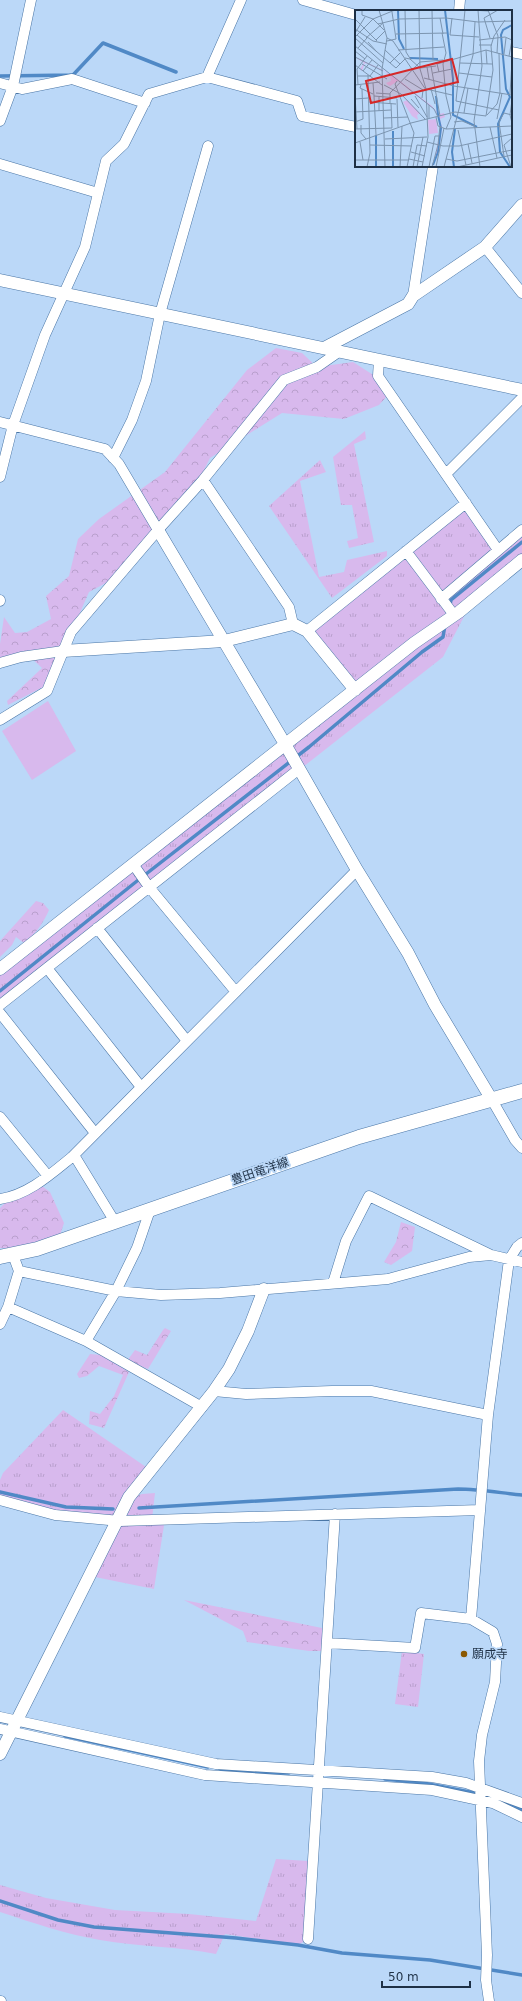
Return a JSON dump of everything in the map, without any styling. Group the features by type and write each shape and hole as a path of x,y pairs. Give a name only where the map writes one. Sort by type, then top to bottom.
{"main road":[{"name":"豊田竜洋線","path":"7,1256 115,1222 359,1137 522,1091"}],"street":[{"path":"0,121 13,86 31,0"},
{"path":"207,77 241,0"},
{"path":"303,0 355,15"},
{"path":"459,10 460,0"},
{"path":"512,52 522,54"},
{"path":"0,477 13,425 45,335 62,293 85,247 106,162 124,144 149,94 207,77 297,101 302,116 355,127"},
{"path":"0,83 22,89 72,79 145,103"},
{"path":"113,458 132,420 146,381 160,314 208,146"},
{"path":"0,164 98,193"},
{"path":"324,348 408,304 413,296 433,167"},
{"path":"413,296 485,247 522,205"},
{"path":"485,247 522,293"},
{"path":"0,280 522,390"},
{"path":"0,720 47,691 72,632 158,530 203,480 284,380 317,367 340,351"},
{"path":"379,360 378,376 498,550"},
{"path":"446,474 522,398"},
{"path":"0,422 105,449 113,458 224,641 357,870 408,953 435,1005 515,1140 522,1148"},
{"path":"203,480 289,607 293,624"},
{"path":"307,631 466,503"},
{"path":"441,599 522,530"},
{"path":"406,552 454,615"},
{"path":"0,968 414,643 454,615 522,560"},
{"path":"0,663 21,657 63,651 224,641 293,624 307,631 354,690"},
{"path":"0,1004 299,769"},
{"path":"133,864 149,887 236,992"},
{"path":"0,1199 11,1197 48,1176 74,1155 357,870"},
{"path":"97,928 187,1041"},
{"path":"47,968 141,1087"},
{"path":"0,1013 95,1134"},
{"path":"0,1117 48,1176"},
{"path":"74,1155 115,1222"},
{"path":"333,1284 346,1241 370,1196 490,1255 522,1262"},
{"path":"86,1341 116,1291 137,1248 150,1210"},
{"path":"471,1619 488,1415 510,1260 517,1247 522,1243"},
{"path":"7,1256 19,1271 116,1291 161,1294 220,1293 388,1279 469,1258 490,1255"},
{"path":"0,1324 8,1307 19,1271"},
{"path":"0,1754 10,1727 119,1520 129,1497 202,1407 229,1370 248,1331 264,1289"},
{"path":"8,1307 86,1341 202,1407"},
{"path":"214,1391 246,1394 371,1391 488,1415"},
{"path":"0,1500 55,1515 119,1520 480,1510"},
{"path":"308,1939 334,1514"},
{"path":"326,1643 415,1648 421,1613 471,1619 493,1632 497,1644 495,1682 482,1740 479,1761 487,1955 486,1980 489,2001"},
{"path":"0,1717 10,1727 204,1775 432,1790 493,1803 522,1817"},
{"path":"10,1727 216,1764 432,1777 480,1787 522,1803"}],"green space":[{"path":"276,348 302,353 317,367 353,362 375,376 388,395 379,405 344,419 282,413 210,458 193,492 119,576 89,592 49,684 8,705 7,701 42,668 27,654 0,660 0,644 4,617 15,633 27,632 51,619 46,596 69,576 78,539 99,519 165,472 247,370"},
{"path":"365,431 366,439 354,444 374,542 349,548 347,541 358,538 352,505 341,505 333,457"},
{"path":"320,460 326,472 300,481 319,577 344,572 347,560 387,551 387,556 332,598 269,506"},
{"path":"465,510 493,550 522,530 522,560 472,601 443,657 0,1005 0,969 355,690 307,631"},
{"path":"48,701 76,751 32,780 2,731"},
{"path":"36,901 43,903 49,910 42,924 24,943 16,937 12,945 0,957 0,941"},
{"path":"42,1186 50,1192 64,1223 58,1241 14,1249 0,1248 0,1208 11,1197"},
{"path":"401,1222 415,1227 412,1251 391,1265 384,1262 396,1242"},
{"path":"165,1328 171,1331 148,1369 127,1361 135,1350 147,1355"},
{"path":"90,1354 101,1355 129,1372 104,1428 89,1424 90,1411 100,1414 114,1396 123,1375 99,1366 87,1376 79,1378 77,1374"},
{"path":"63,1410 149,1469 129,1499 142,1494 155,1493 152,1519 165,1519 154,1589 90,1576 120,1521 55,1515 0,1500 0,1480 3,1473"},
{"path":"184,1600 327,1629 326,1651 309,1651 247,1642 243,1631"},
{"path":"402,1651 424,1654 418,1707 395,1704"},
{"path":"276,1859 309,1861 308,1939 298,1945 225,1934 216,1954 187,1949 129,1944 87,1938 0,1912 0,1885 46,1898 115,1910 189,1914 256,1921"}],"waterway":[{"path":"0,76 73,75 103,43 176,72"},
{"path":"450,605 451,600 522,542"},
{"path":"0,991 137,881 309,747 422,652 443,637 445,625"},
{"path":"139,1508 458,1489 482,1490 522,1495"},
{"path":"0,1492 66,1507 113,1509"},
{"path":"65,1736 208,1767"},
{"path":"220,1769 253,1773 289,1773"},
{"path":"385,1779 423,1783 480,1794"},
{"path":"495,1799 522,1810"},
{"path":"0,1901 58,1920 94,1927 236,1938 298,1945 342,1953 430,1960 522,1975"}],"place":[{"name":"願成寺","path":"464,1654"}]}
